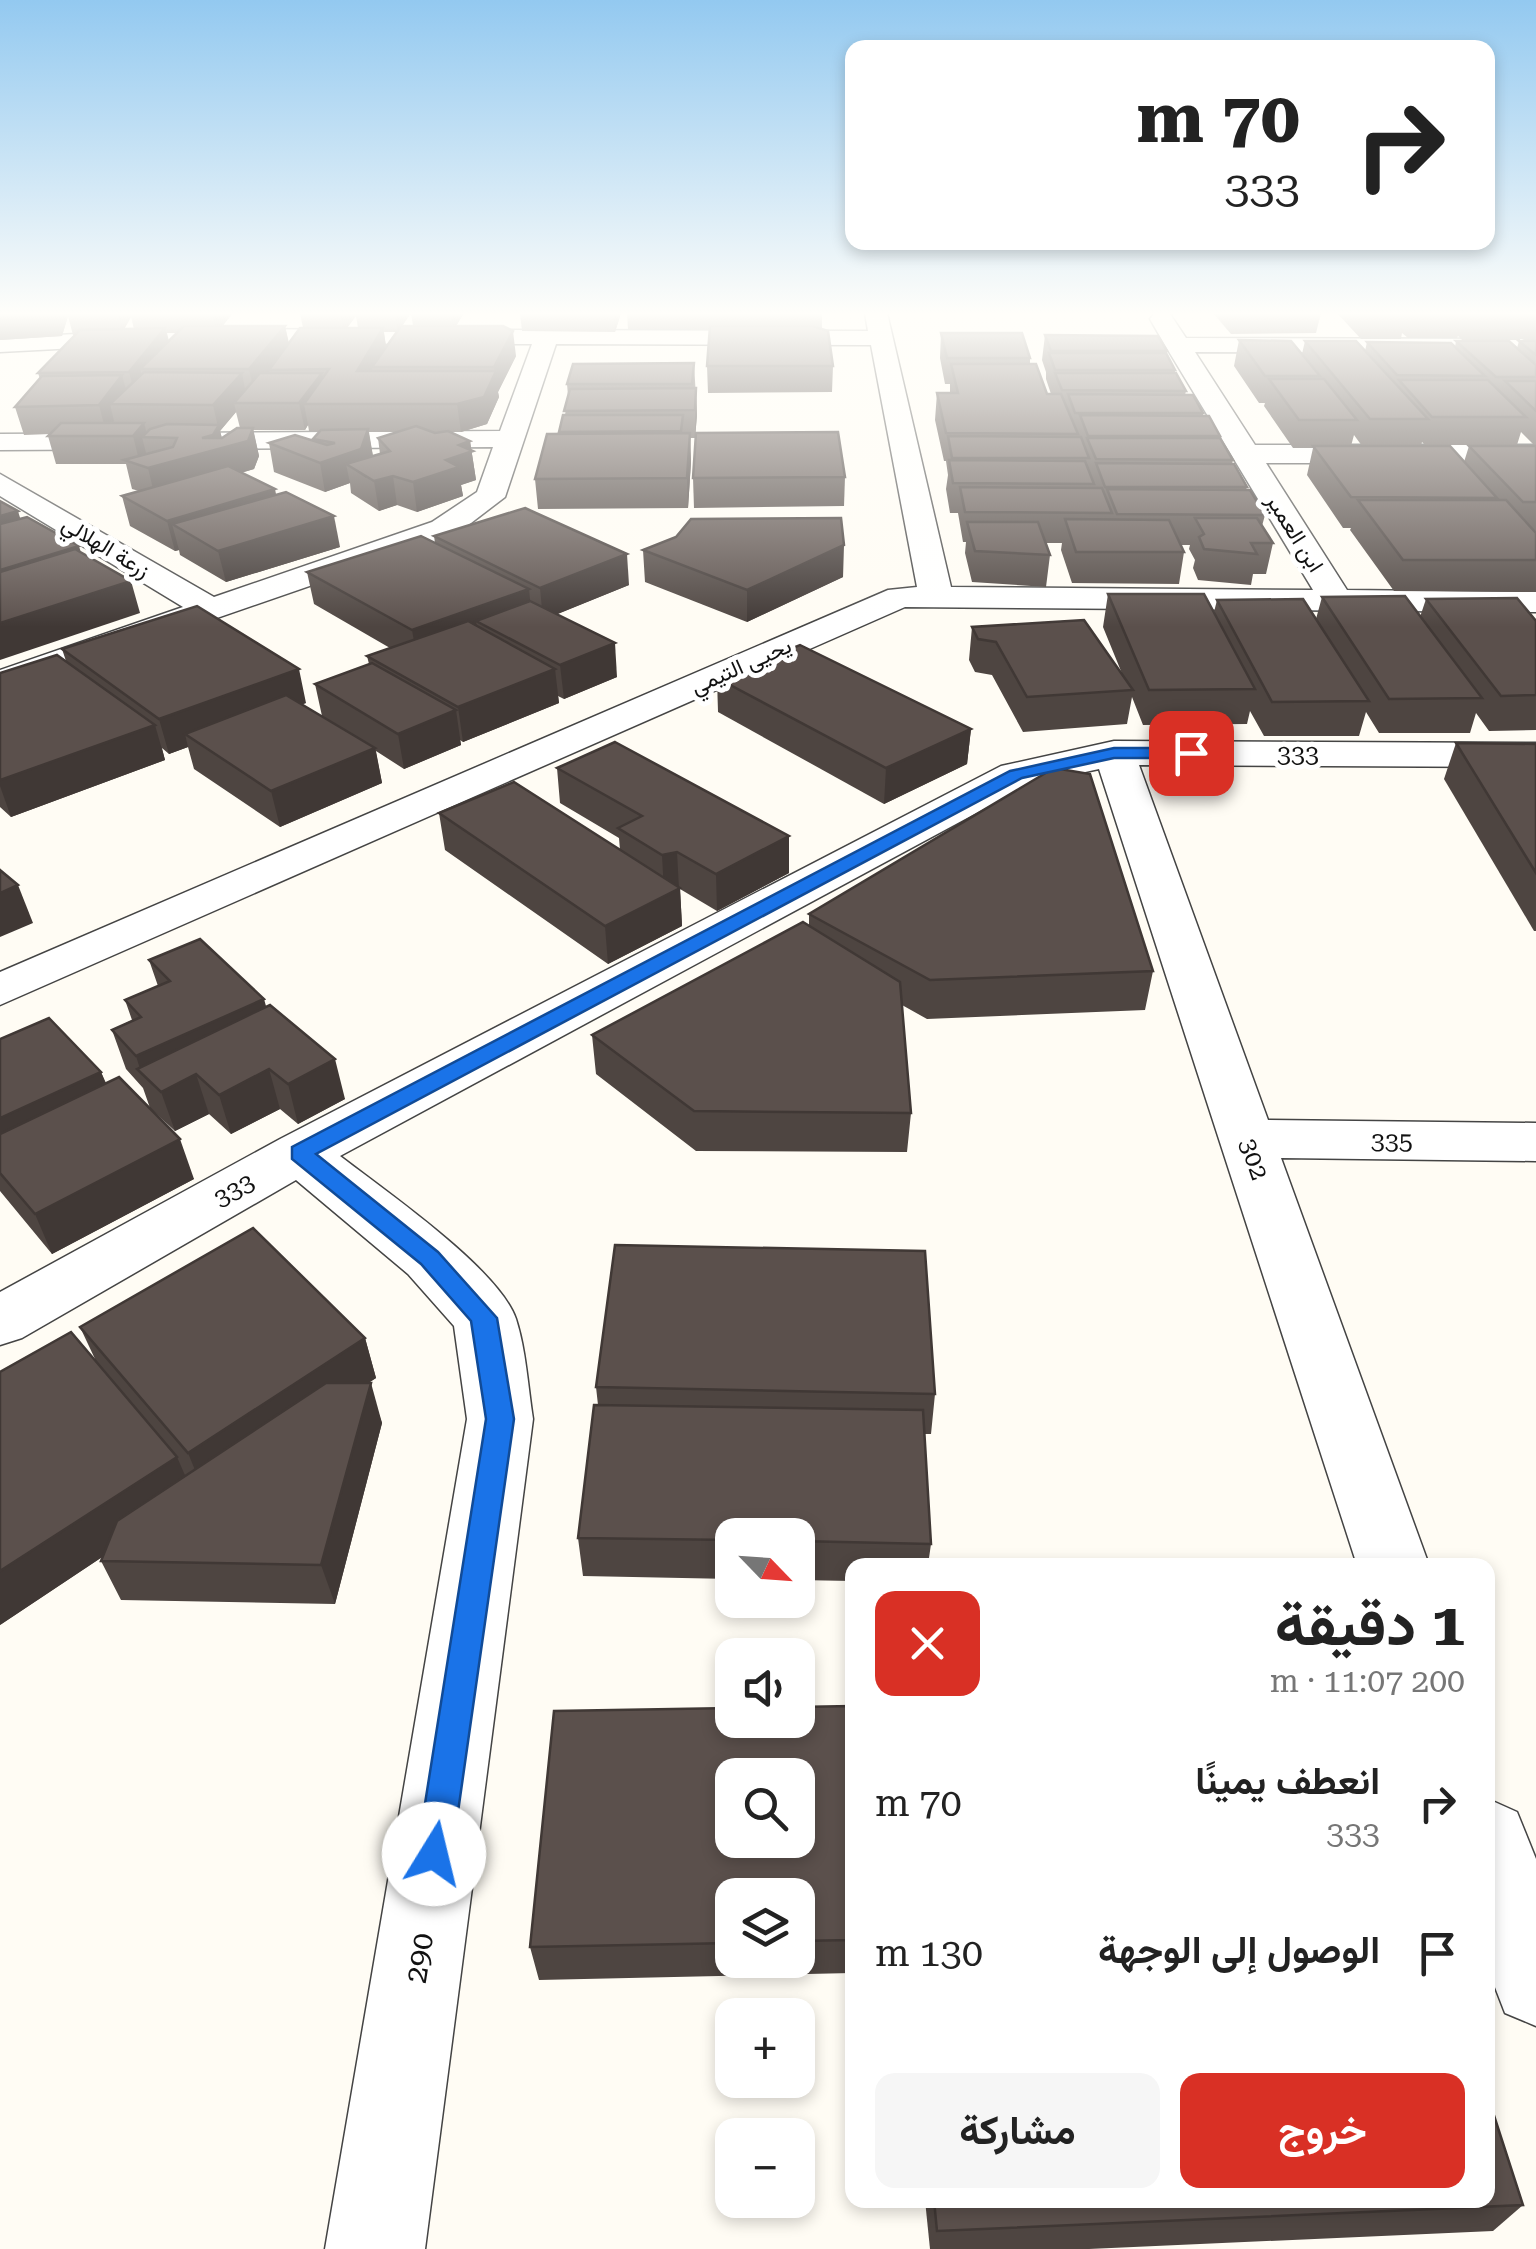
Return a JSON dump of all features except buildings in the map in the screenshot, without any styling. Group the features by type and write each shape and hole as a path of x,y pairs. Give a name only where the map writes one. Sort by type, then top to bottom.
{"street":[{"path":"0,682 443,530 490,497 518,418"},
{"path":"898,418 936,598"},
{"name":"ابن العمير","path":"1223,418 1337,601"},
{"path":"0,442 511,438"},
{"path":"1245,454 1536,454"},
{"name":"زرعة الهلالي","path":"0,482 213,611"},
{"name":"يحيى التيمي","path":"0,990 900,597 1536,602"},
{"name":"333","path":"4,1310 1016,774 1114,753 1536,754"},
{"name":"302","path":"1114,753 1391,1558"},
{"name":"335","path":"1247,1140 1536,1142"},
{"name":"290","path":"300,1153 430,1258 484,1318 500,1419 375,2249"}],"route":[{"path":"434,1854 500,1419 484,1318 430,1258 300,1153 1016,774 1114,753 1191,753"}]}
